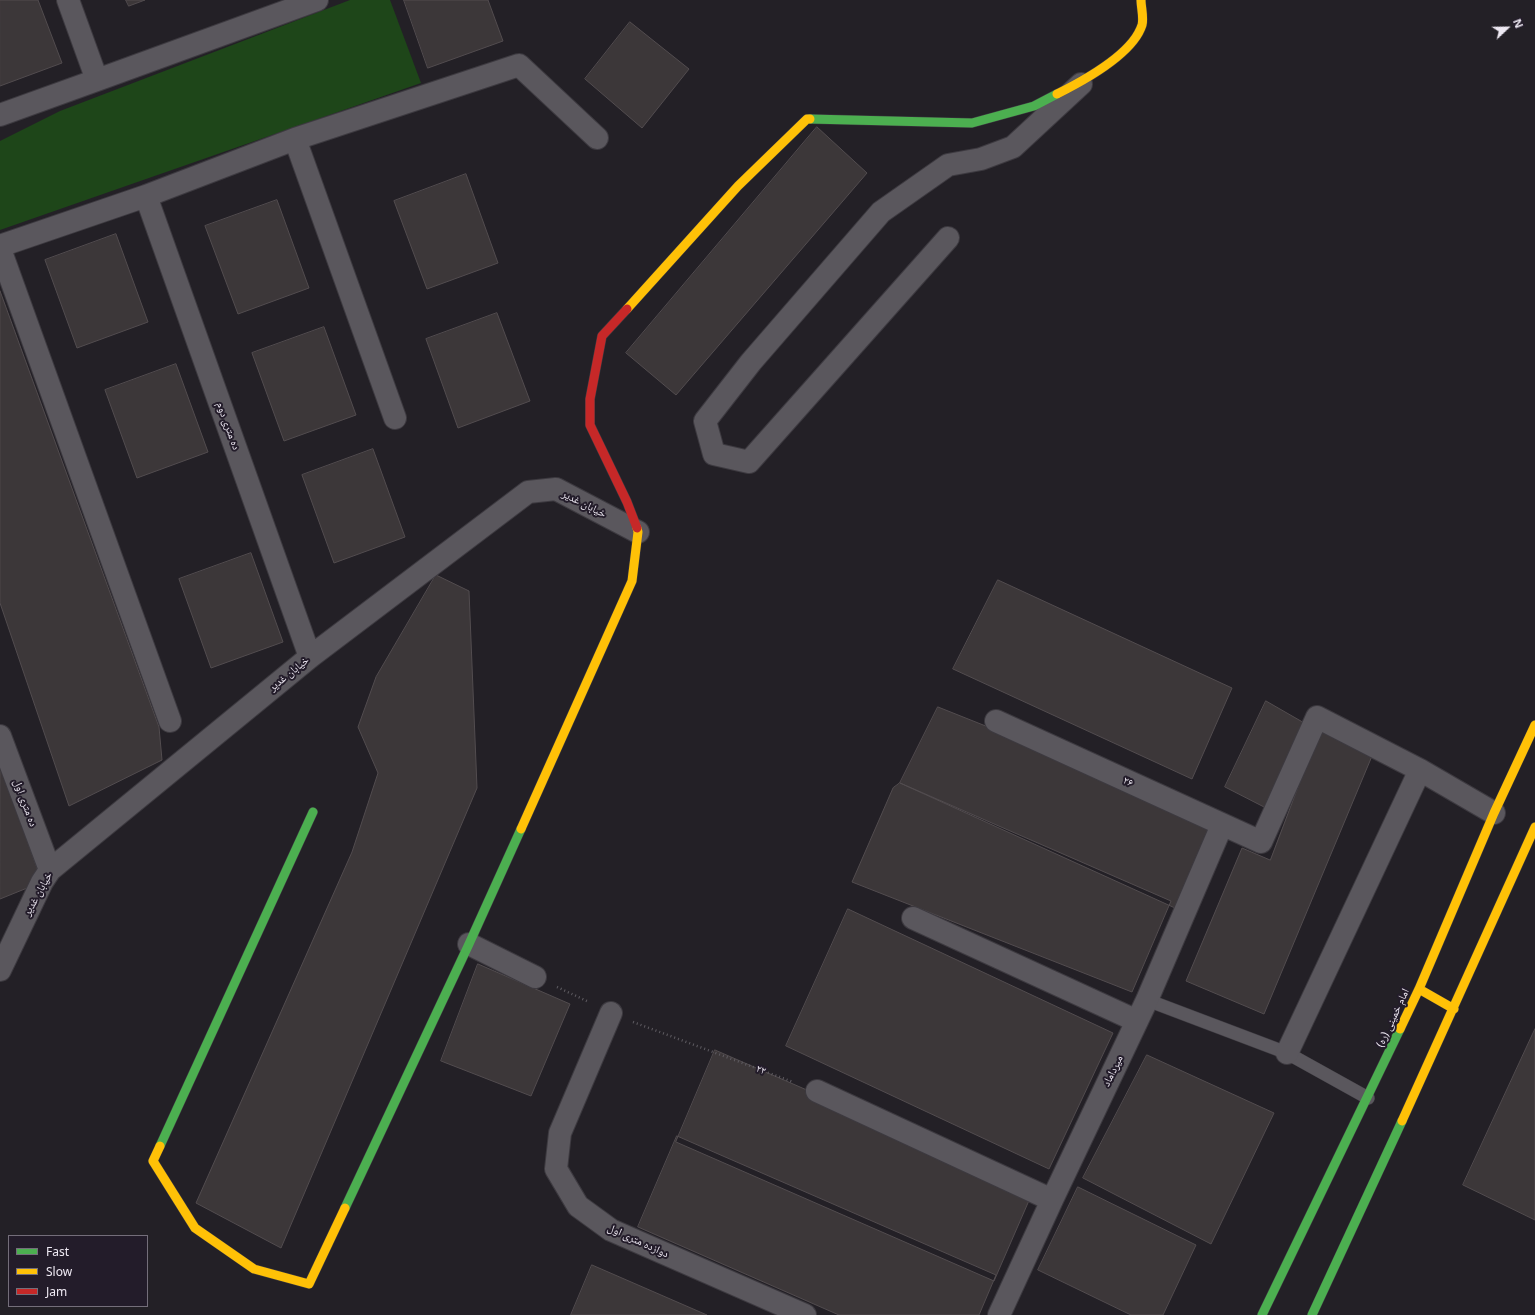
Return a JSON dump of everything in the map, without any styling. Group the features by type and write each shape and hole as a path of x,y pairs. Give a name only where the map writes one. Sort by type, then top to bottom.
{"street":[{"path":"68,0 97,80"},
{"path":"0,115 97,80 269,9 317,0"},
{"path":"948,238 748,462 714,454 705,421 751,362 881,212 948,165 981,159 1013,147 1034,130 1086,80 1131,44 1142,24 1141,0"},
{"path":"170,721 0,248 146,196 295,139 519,65 597,138"},
{"path":"313,812 152,1161 195,1228 254,1269 309,1284 469,944 632,581 638,532 627,502 590,425 590,399 602,336 738,186 807,119 972,123 1034,106 1086,80"},
{"path":"295,139 395,418"},
{"name":"ده متری دوم","path":"146,196 310,657"},
{"name":"خیابان غدیر","path":"0,970 42,882 50,870 310,657 528,492 556,489 638,532"},
{"name":"۲۶","path":"996,721 1261,842 1317,717 1420,770"},
{"name":"امام خمینی (ره)","path":"1262,1315 1368,1098 1419,989 1494,814 1535,725"},
{"name":"ده متری اول","path":"0,736 50,870"},
{"path":"1287,1053 1420,770 1494,814"},
{"name":"میرداماد","path":"999,1315 1052,1200 1148,1000 1222,825"},
{"path":"1312,1315 1454,1009 1535,828"},
{"path":"913,918 1137,1022"},
{"path":"469,944 535,976"},
{"path":"1419,989 1454,1009"},
{"name":"دوازده متری اول","path":"611,1013 560,1133 556,1169 578,1206 611,1230 804,1315"},
{"path":"817,1091 1052,1200"}],"lane":[{"path":"1148,1000 1287,1053 1368,1098"}],"path":[{"name":"۲۲","path":"535,976 611,1013 817,1091"}],"green space":[{"path":"350,0 390,0 421,83 0,230 0,141 60,111"}],"building":[{"path":"0,0 38,0 62,63 0,86"},
{"path":"126,0 145,0 129,6"},
{"path":"404,0 488,0 503,41 428,68"},
{"path":"630,22 689,69 642,128 585,79"},
{"path":"817,127 867,173 676,395 626,353"},
{"path":"466,174 498,263 427,289 394,201"},
{"path":"277,200 309,288 238,314 205,226"},
{"path":"116,234 148,322 77,348 45,260"},
{"path":"0,291 159,727 162,760 69,806 0,603"},
{"path":"497,313 530,401 458,428 426,339"},
{"path":"324,327 356,415 284,441 252,353"},
{"path":"176,364 208,452 137,478 105,390"},
{"path":"373,449 405,537 334,563 302,475"},
{"path":"251,553 283,642 211,668 179,579"},
{"path":"436,575 469,591 477,788 281,1248 196,1203 352,852 378,773 358,727 376,677"},
{"path":"998,580 1232,688 1192,779 953,669"},
{"path":"1266,701 1306,724 1266,808 1225,787"},
{"path":"938,707 1214,817 1175,908 900,783"},
{"path":"1320,730 1372,756 1264,1014 1186,981 1242,848 1270,860"},
{"path":"0,764 42,882 0,899"},
{"path":"900,783 1171,901 1132,992 852,882 893,788"},
{"path":"848,909 1113,1033 1049,1169 786,1046"},
{"path":"478,964 570,1004 531,1096 441,1061"},
{"path":"1535,1029 1535,1220 1463,1185"},
{"path":"715,1050 1034,1189 994,1281 676,1142"},
{"path":"1147,1055 1274,1113 1211,1244 1083,1178"},
{"path":"677,1136 996,1275 979,1315 839,1315 638,1227"},
{"path":"1078,1187 1196,1245 1163,1315 1131,1315 1038,1270"},
{"path":"592,1265 707,1315 571,1315"}],"traffic: fast":[{"path":"810,119 972,123 1034,106 1057,94"},
{"path":"160,1146 313,812"},
{"path":"345,1208 469,944 521,829"},
{"path":"1262,1315 1400,1029"},
{"path":"1312,1315 1402,1121"}],"traffic: slow":[{"path":"1057,94 1106,66 1129,46 1137,36 1143,22 1141,0"},
{"path":"627,309 738,186 807,119 810,119"},
{"path":"521,829 632,581 638,532 637,528"},
{"path":"1400,1029 1419,989 1494,813 1535,725"},
{"path":"1402,1121 1535,827"},
{"path":"1419,989 1454,1009"},
{"path":"160,1146 153,1161 195,1228 254,1269 309,1284 345,1208"}],"traffic: jam":[{"path":"627,309 602,336 590,399 590,425 627,502 637,528"}]}
